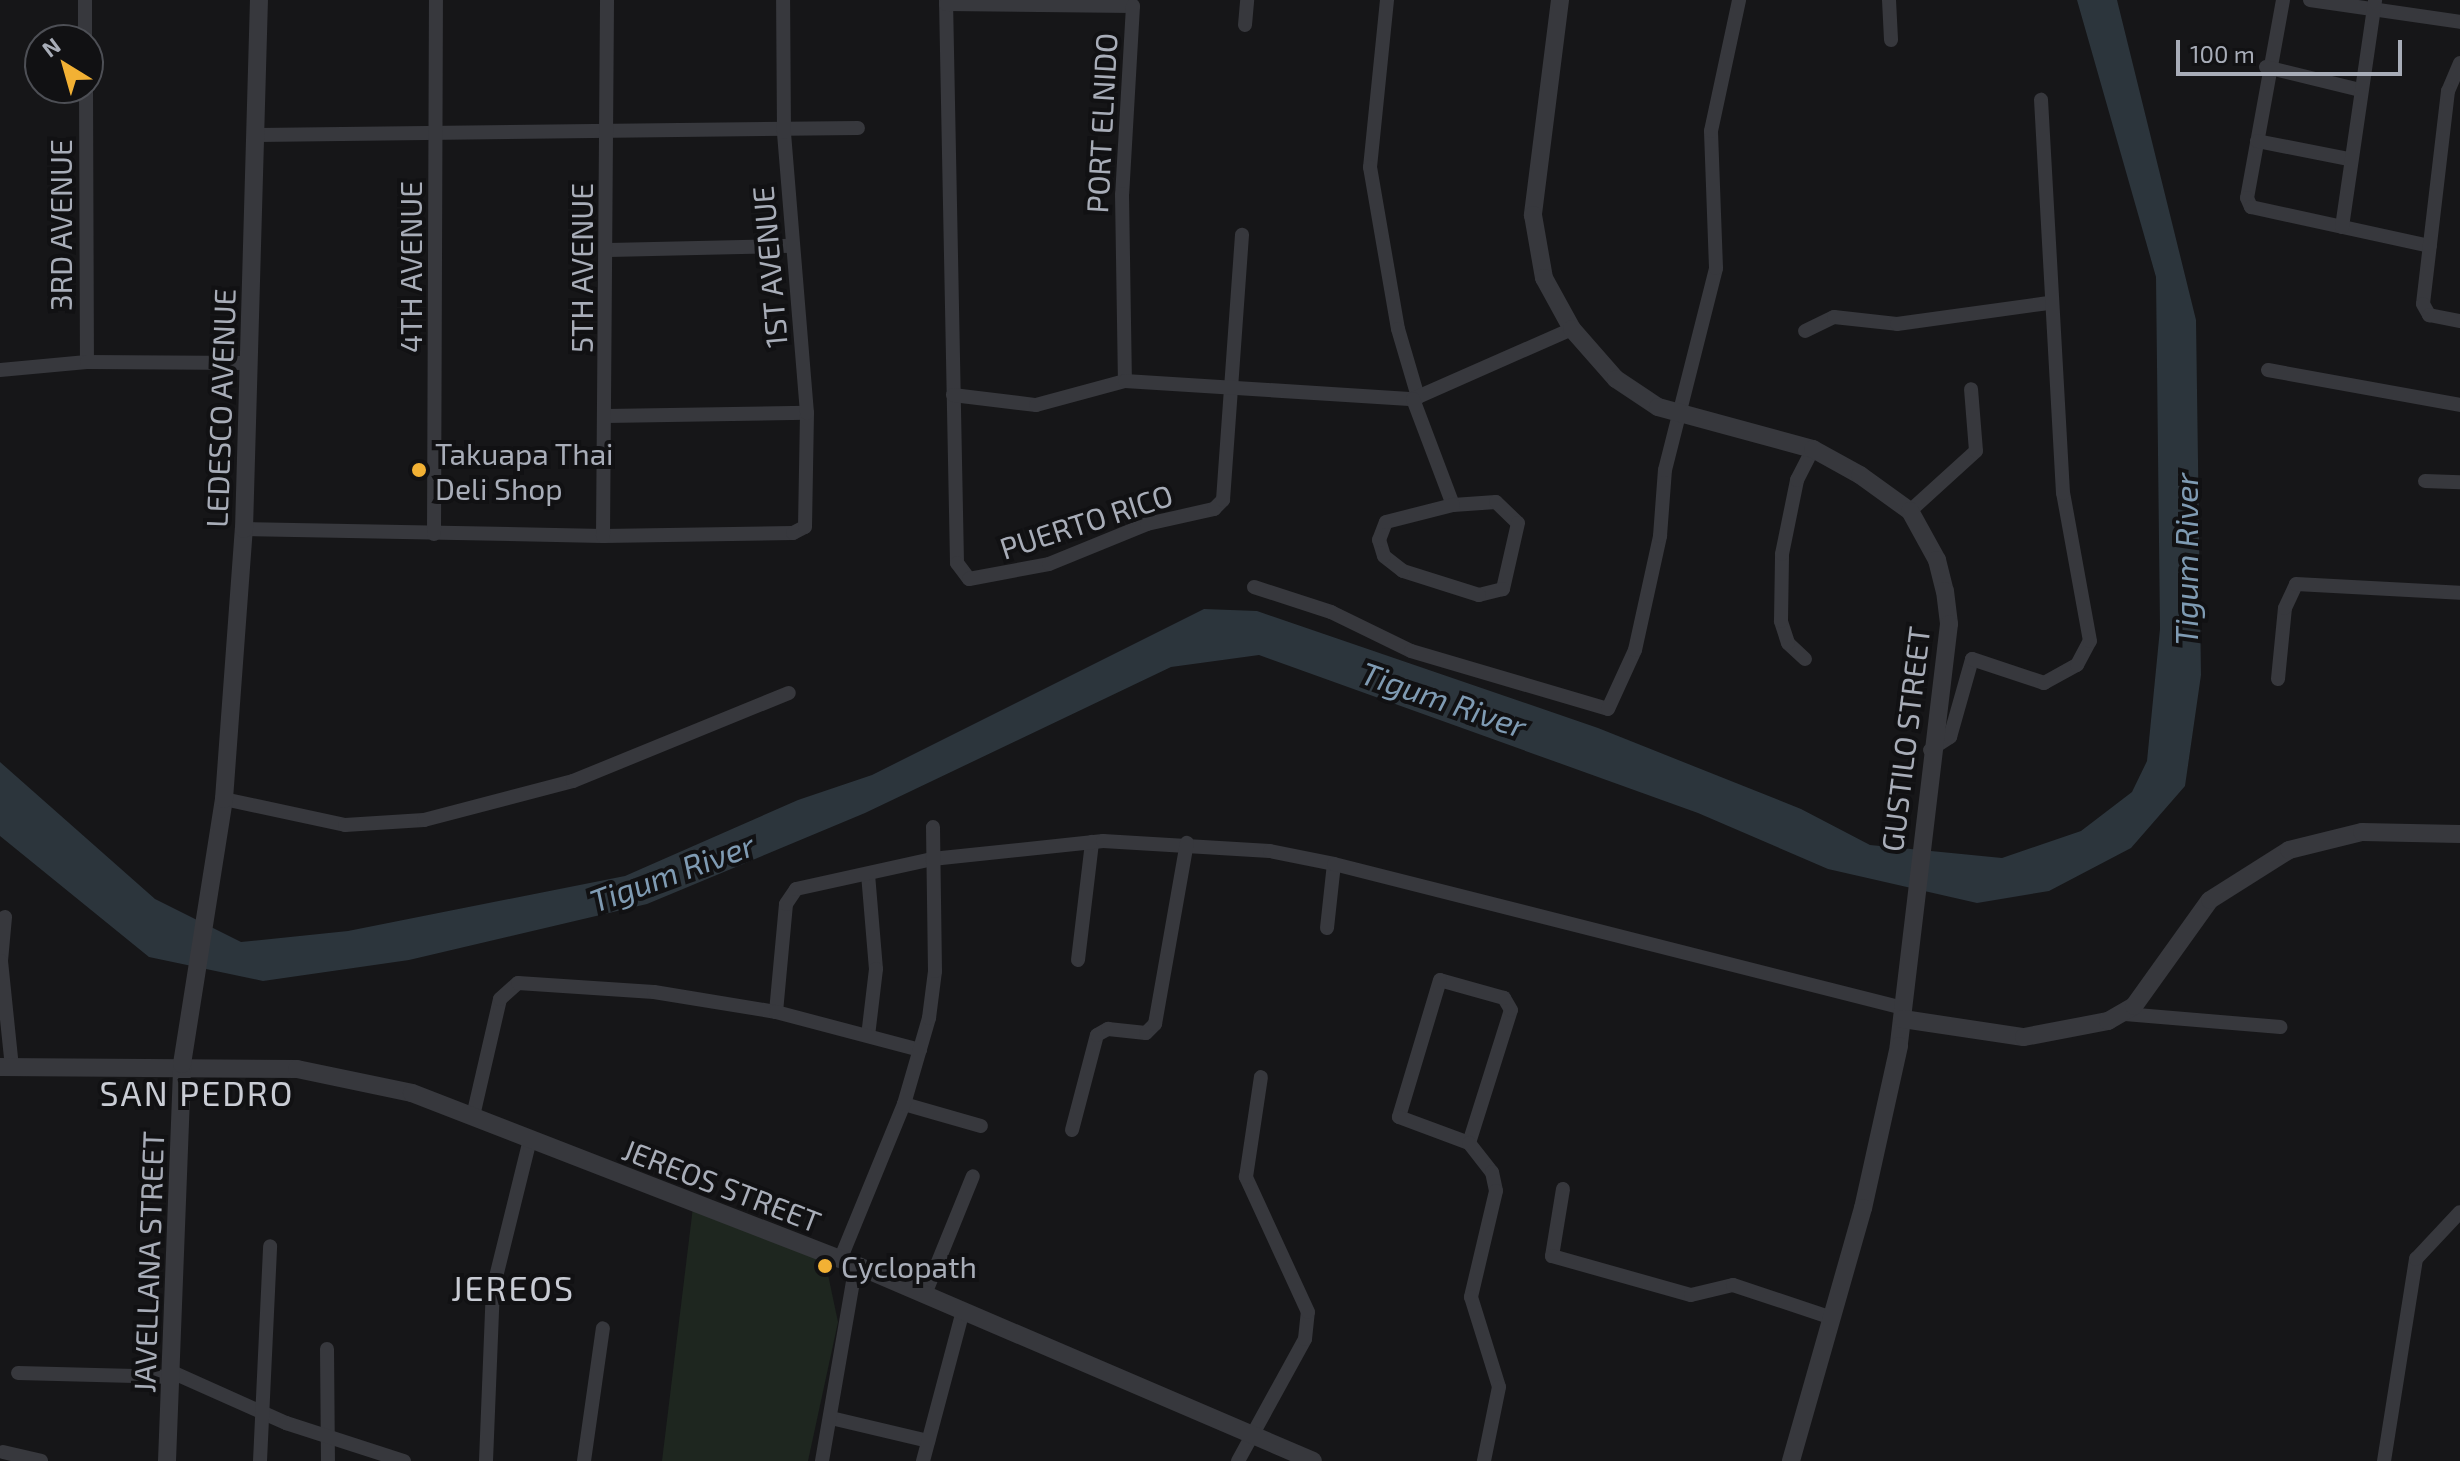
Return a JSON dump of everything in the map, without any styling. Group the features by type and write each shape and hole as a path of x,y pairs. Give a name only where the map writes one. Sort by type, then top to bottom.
{"street":[{"path":"85,0 85,24"},
{"name":"LEDESCO AVENUE","path":"188,1013 222,808 244,529 258,135 259,0"},
{"name":"4TH AVENUE","path":"434,534 436,0"},
{"name":"5TH AVENUE","path":"603,536 609,250 607,0"},
{"name":"1ST AVENUE","path":"603,536 793,533 805,527 807,413 784,132 783,0"},
{"path":"1245,25 1247,0"},
{"path":"1387,0 1370,167 1392,301 1415,398 1453,505"},
{"name":"GUSTILO STREET","path":"1560,0 1533,215 1544,278 1572,329 1616,379 1678,415 1813,449 1910,511 1937,560 1949,624 1930,750 1903,1013 1863,1208 1791,1461"},
{"path":"1254,587 1331,612 1411,651 1608,709 1635,650 1678,415 1716,268 1711,131 1739,0"},
{"path":"1889,0 1891,40"},
{"path":"2283,0 2266,67 2247,198 2251,207 2430,246"},
{"path":"2310,0 2374,4 2460,22"},
{"name":"PORT ELNIDO","path":"946,2 1133,3 1122,194 1125,381"},
{"name":"PUERTO RICO","path":"946,2 957,563 969,579 1049,564 1147,524 1214,509 1227,486 1229,383"},
{"path":"2342,227 2349,159 2374,4"},
{"path":"2460,63 2448,91 2423,304 2429,315 2460,321"},
{"path":"2266,67 2360,90"},
{"path":"1930,750 1950,737 1972,659 2044,683 2077,665 2090,641 2063,493 2049,303 2053,225 2041,100"},
{"name":"3RD AVENUE","path":"86,104 87,362"},
{"path":"258,135 436,137 784,132 858,128"},
{"path":"2257,141 2349,159"},
{"path":"1229,383 1242,235"},
{"path":"609,250 792,246"},
{"path":"1805,331 1834,317 1897,324 2049,303"},
{"path":"953,395 1036,405 1125,381 1229,383 1345,399 1415,398 1572,329"},
{"path":"0,370 87,362 248,363"},
{"path":"2268,370 2460,405"},
{"path":"1910,511 1976,451 1971,389"},
{"path":"606,416 807,413"},
{"path":"1805,659 1788,643 1781,621 1782,554 1794,491 1813,449"},
{"path":"2425,481 2460,482"},
{"path":"1496,502 1518,523 1503,589 1479,595 1403,571 1384,556 1379,540 1386,522 1453,505 1496,502"},
{"path":"244,529 603,536"},
{"path":"2278,679 2285,608 2296,584 2460,593"},
{"path":"222,808 345,825 424,820 560,786 789,693"},
{"path":"822,1461 831,1418 848,1262 904,1104 920,1050 935,971 933,827"},
{"path":"2125,1014 2210,900 2289,850 2362,832 2460,834"},
{"path":"1078,960 1092,842"},
{"path":"776,1012 789,895 932,859 1092,842 1187,843 1334,864 1903,1013 2024,1037 2125,1014 2280,1027"},
{"path":"1072,1130 1097,1035 1108,1029 1146,1033 1155,1024 1187,843"},
{"path":"1327,928 1334,864"},
{"path":"868,874 876,969 868,1036"},
{"path":"5,917 1,961 6,1067"},
{"path":"1469,1143 1511,1010 1504,998 1440,980 1399,1117 1469,1143 1492,1172 1496,1191 1471,1297 1499,1387 1484,1461"},
{"path":"473,1116 500,999 509,985 654,992 776,1012 920,1050"},
{"name":"JAVELLANA STREET","path":"167,1461 174,1375 182,1064 188,1013"},
{"name":"JEREOS STREET","path":"6,1067 182,1064 297,1069 412,1093 848,1262 1249,1437 1313,1461"},
{"path":"1238,1461 1295,1361 1308,1312 1249,1191 1261,1077"},
{"path":"904,1104 981,1126"},
{"path":"486,1461 493,1289 530,1140"},
{"path":"925,1294 973,1176"},
{"path":"1563,1189 1552,1256 1691,1295 1733,1285 1832,1318"},
{"path":"2384,1461 2416,1259 2460,1212"},
{"path":"260,1461 270,1246"},
{"path":"923,1461 963,1311"},
{"path":"584,1461 603,1328"},
{"path":"327,1349 328,1461"},
{"path":"18,1373 174,1375 329,1438 404,1461"},
{"path":"831,1418 928,1441"},
{"path":"3,1452 41,1461"}],"shaded area":[{"path":"693,1207 823,1251 838,1322 808,1461 662,1461"}],"water":[{"name":"Tigum River","path":"2077,0 2117,0 2196,320 2201,675 2185,786 2131,848 2049,891 1977,903 1828,869 1698,813 1259,655 1171,667 865,813 647,904 409,960 263,981 149,957 0,836 0,762 155,899 241,942 348,931 625,876 798,800 872,775 1204,609 1257,611 1598,728 1801,809 1870,845 2002,858 2081,831 2132,792 2147,761 2160,629 2156,277"}],"place":[{"name":"Takuapa Thai Deli Shop","path":"419,470"},
{"name":"Cyclopath","path":"825,1266"}],"district":[{"name":"SAN PEDRO","path":"197,1093"},
{"name":"JEREOS","path":"513,1288"}]}
